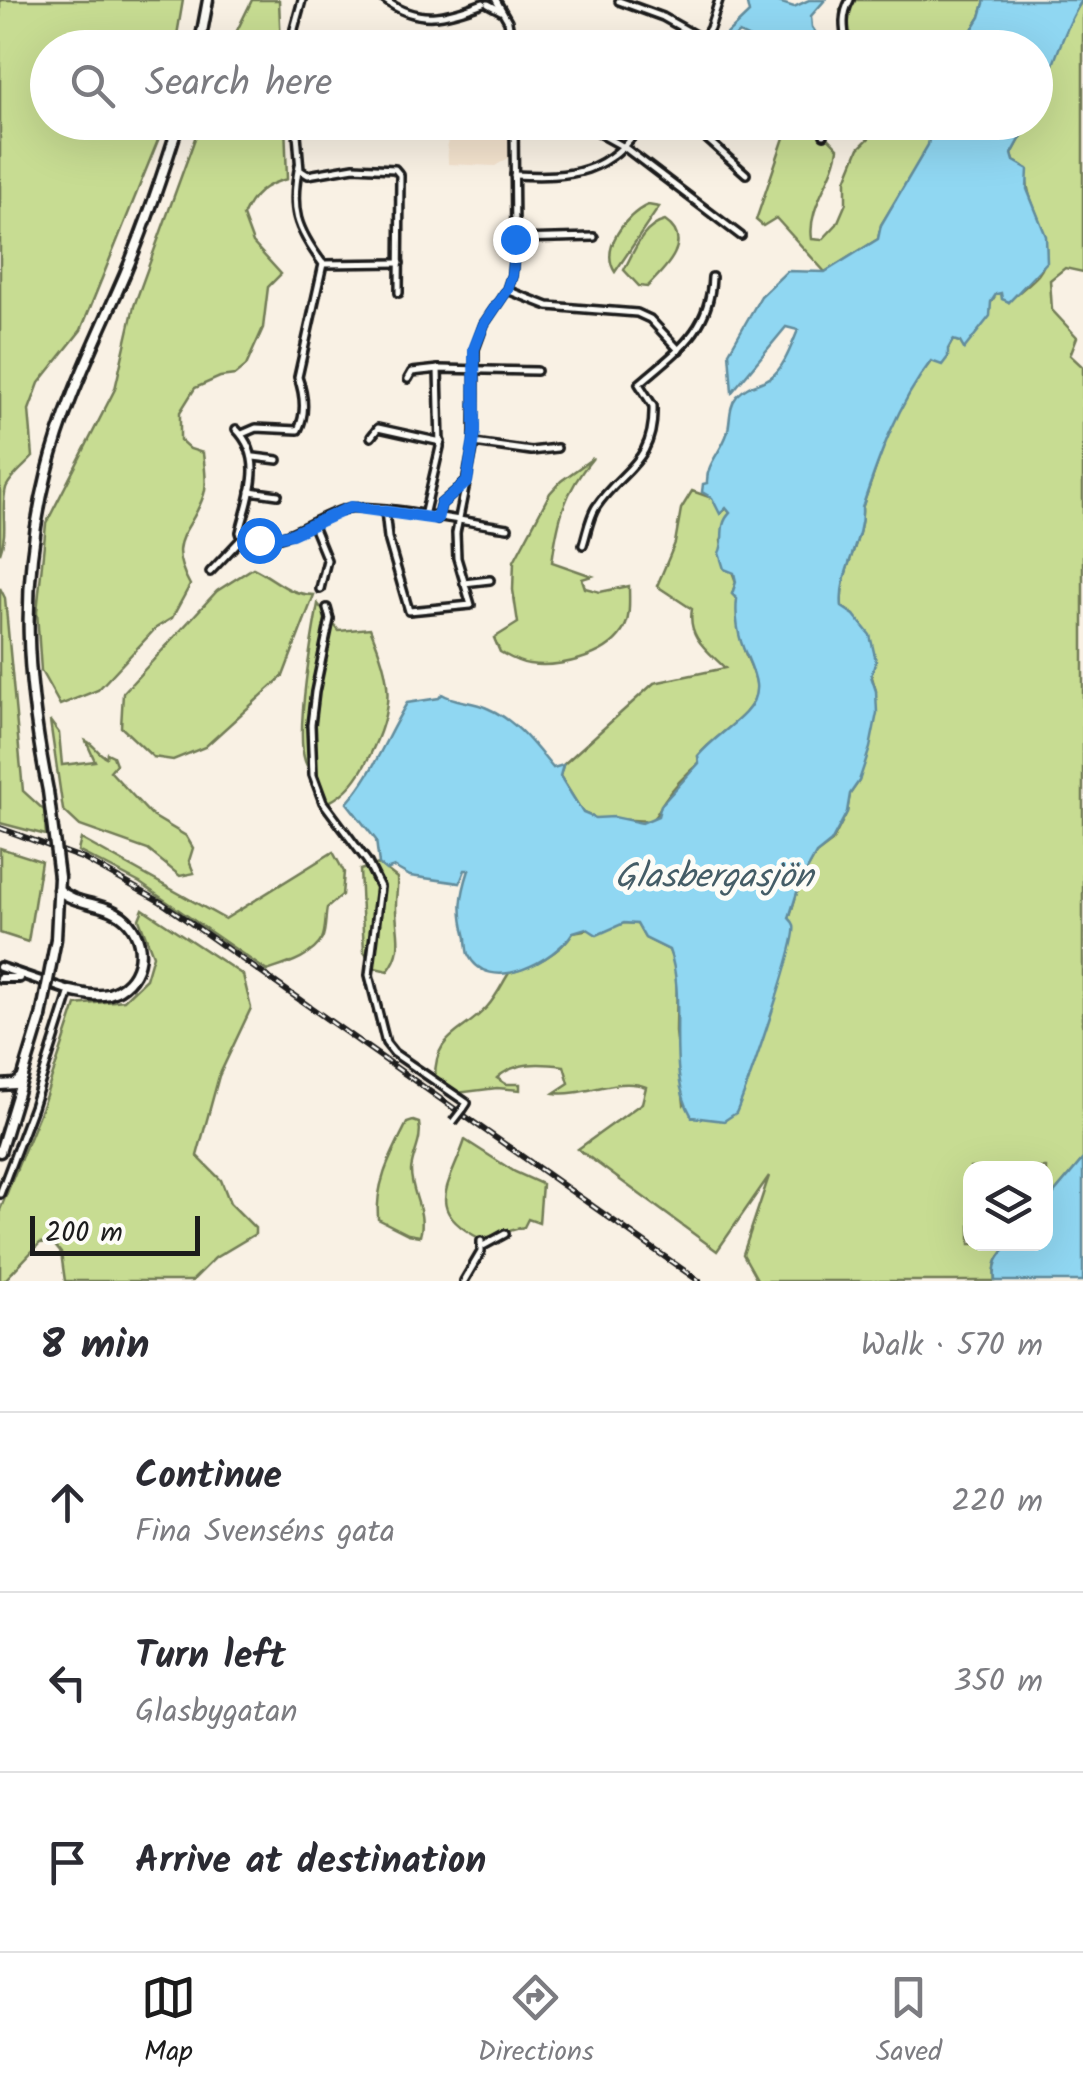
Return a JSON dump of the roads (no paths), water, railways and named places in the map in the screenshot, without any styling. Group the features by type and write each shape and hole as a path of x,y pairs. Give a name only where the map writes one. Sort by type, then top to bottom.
{"main road":[{"path":"202,30 208,0"},
{"path":"0,1152 41,1017 58,912 58,877 48,791 33,718 27,643 29,575 38,510 54,446 142,232 173,140"},
{"path":"58,890 74,900 101,904 121,916 135,932 141,952 136,971 116,991 92,995 70,991"},
{"path":"58,912 74,900"},
{"path":"0,1085 14,1084 26,1074"},
{"path":"0,1085 16,1106"}],"street":[{"path":"294,30 302,0"},
{"path":"385,0 398,10 434,18 486,1 504,12 509,30"},
{"path":"708,30 719,0"},
{"path":"844,30 844,10 850,0"},
{"path":"620,1 687,30"},
{"path":"242,538 254,457 239,432 256,428 298,430 301,424 303,392 298,378 323,264 298,228 297,140"},
{"path":"385,510 391,550 408,611 471,605 456,550 474,443 472,369 474,349 484,324 507,290 512,275 514,140"},
{"path":"611,140 741,236"},
{"path":"514,175 584,172 604,164 629,140"},
{"path":"708,140 746,174"},
{"path":"298,165 308,175 354,167 396,169 402,183 399,293"},
{"path":"515,239 594,237"},
{"path":"323,264 400,263"},
{"path":"584,546 596,507 634,468 648,442 653,406 639,384 679,350 706,314 712,277"},
{"path":"507,290 548,306 644,316 679,350"},
{"path":"424,516 440,442 438,368"},
{"path":"408,379 415,372 438,368 538,371"},
{"path":"371,437 378,428 440,442"},
{"path":"474,443 531,451 557,448"},
{"path":"254,457 278,460"},
{"path":"437,519 441,504 467,482"},
{"path":"250,491 278,495"},
{"path":"242,538 264,540 312,526 351,507 508,528"},
{"path":"312,526 327,560 320,590"},
{"path":"210,572 242,538"},
{"path":"464,583 490,580"},
{"path":"326,608 330,620 314,692 312,725 316,789 380,887 369,975 386,1042 394,1053 467,1103 452,1125"},
{"path":"0,967 70,991 0,1194"},
{"path":"0,978 35,980"},
{"path":"464,1281 482,1244 504,1234"}],"water":[{"path":"746,0 772,0 794,7 809,0 825,0 811,16 814,30 731,30 749,13"},
{"path":"985,0 1082,0 1053,65 1053,30 972,30"},
{"name":"Glasbergasjön","path":"929,140 1020,140 1012,154 1014,161 1028,169 1027,189 1046,236 1047,262 1009,302 1002,299 1001,293 996,294 990,316 964,349 953,340 942,365 931,361 908,395 883,450 862,508 842,594 842,607 870,635 876,661 871,676 877,713 870,748 859,781 850,794 847,812 831,842 816,854 800,883 789,918 794,925 788,957 736,1113 724,1121 692,1117 679,1078 677,991 669,950 645,938 637,924 624,923 597,935 586,928 573,932 538,963 522,970 490,973 478,967 468,953 461,904 469,870 465,870 460,883 410,876 394,867 386,870 379,864 376,840 347,803 407,703 439,698 442,694 497,713 524,734 553,768 563,765 560,776 583,813 642,823 658,816 661,805 699,763 698,756 745,713 756,691 738,627 737,599 732,594 734,573 724,569 719,553 724,523 730,513 726,508 720,514 712,498 702,492 727,434 734,400 776,373 798,330 786,327 732,392 729,352 761,296 787,271 825,272 878,239 881,225"},
{"path":"1083,1159 1083,1281 995,1281 997,1260 1003,1251 1053,1251 1053,1195"}],"railway":[{"path":"0,828 84,859 161,902 699,1281"}]}
